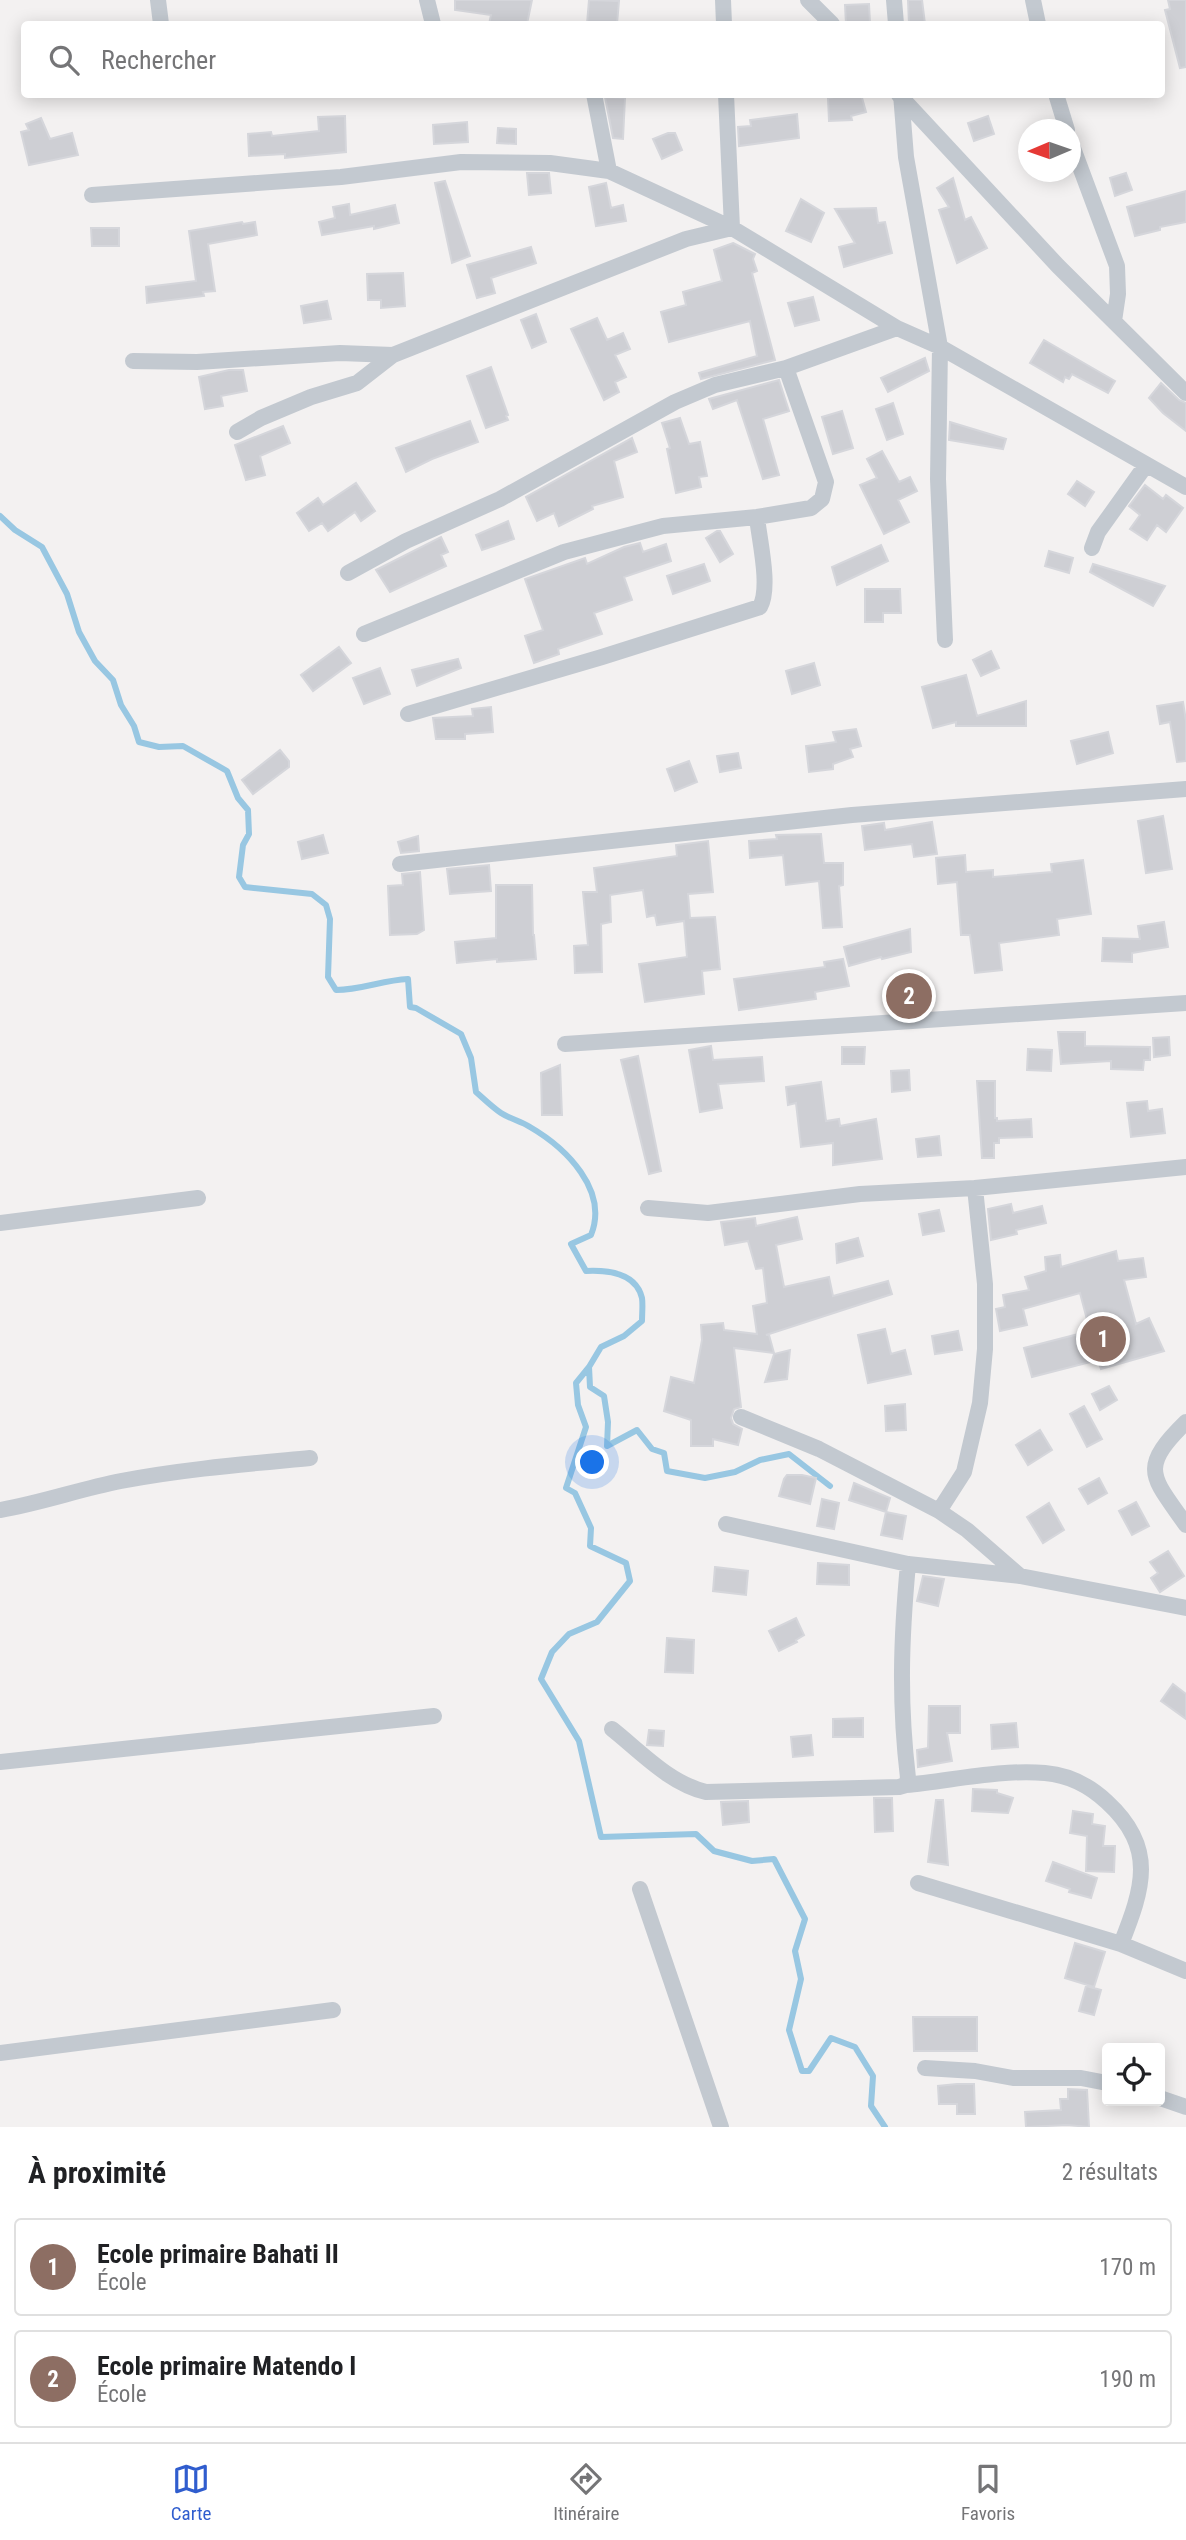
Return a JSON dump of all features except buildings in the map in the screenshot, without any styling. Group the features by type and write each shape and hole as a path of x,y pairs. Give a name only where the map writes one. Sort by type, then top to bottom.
{"street":[{"path":"158,0 161,21"},
{"path":"427,0 432,21"},
{"path":"723,0 724,21"},
{"path":"808,0 829,21"},
{"path":"894,0 896,21"},
{"path":"1034,0 1038,21"},
{"path":"595,98 609,172"},
{"path":"726,98 732,228"},
{"path":"900,98 906,157 940,347 938,479 945,640"},
{"path":"902,98 1186,393"},
{"path":"1057,98 1064,119"},
{"path":"92,195 341,177 461,162 550,163 609,172 732,228 897,328 940,347 1186,487"},
{"path":"1081,169 1117,266 1118,294 1114,321"},
{"path":"237,432 261,418 311,397 357,383 393,355 686,239 732,228"},
{"path":"348,573 405,541 500,499 675,402 715,385 786,368 897,328"},
{"path":"133,361 197,362 340,353 393,355"},
{"path":"365,634 564,552 663,526 757,517 811,508 822,499 826,482 786,368"},
{"path":"1092,548 1098,532 1146,465"},
{"path":"408,714 760,607 764,600 764,584 757,517"},
{"path":"400,864 852,815 1186,789"},
{"path":"565,1044 1186,1003"},
{"path":"648,1208 708,1213 860,1194 975,1188 1186,1167"},
{"path":"939,1511 964,1472 980,1403 985,1349 985,1284 975,1188"},
{"path":"0,1223 198,1198"},
{"path":"741,1417 810,1445 939,1511 967,1530 1020,1576"},
{"path":"1186,1422 1159,1451 1153,1466 1159,1486 1186,1525"},
{"path":"0,1510 118,1481 180,1470 310,1458"},
{"path":"726,1524 908,1564 1020,1576 1186,1608"},
{"path":"906,1785 908,1778 901,1721 900,1664 908,1564"},
{"path":"0,1762 435,1716"},
{"path":"612,1729 678,1781 687,1787 706,1792 899,1787 1022,1772 1047,1773 1074,1779 1121,1814 1138,1842 1142,1869 1136,1907 1121,1944"},
{"path":"918,1883 1121,1944 1186,1971"},
{"path":"640,1889 721,2127"},
{"path":"0,2053 333,2010"},
{"path":"925,2068 975,2071 1013,2078 1082,2078 1102,2082"},
{"path":"1165,2100 1186,2107"}],"waterway":[{"path":"0,516 15,530 42,547 67,594 79,632 95,661 113,680 121,705 134,726 139,742 159,747 183,746 227,771 238,798 248,810 249,834 243,845 239,877 245,887 312,894 326,905 330,919 328,977 336,990 408,979 410,1007 461,1034 471,1058 476,1092 501,1113 544,1136 581,1172 594,1202 595,1218 591,1235 571,1244 586,1271 603,1271 627,1278 634,1283 642,1298 642,1321 624,1336 601,1347 589,1367 590,1387 604,1396 608,1422 607,1446 637,1430 652,1449 664,1453 667,1471 705,1478 735,1472 760,1460 789,1454 830,1486"},
{"path":"589,1367 576,1383 578,1405 586,1427 566,1488 575,1493 591,1528 590,1546 626,1563 630,1581 597,1622 569,1634 552,1652 541,1679 579,1741 601,1837 696,1834 714,1851 752,1861 774,1859 805,1919 795,1951 801,1979 789,2030 802,2071 809,2071 831,2038 855,2047 873,2076 871,2106 885,2127"}],"place":[{"name":"Ecole primaire Matendo I","path":"909,996"},
{"name":"Ecole primaire Bahati II","path":"1103,1339"}]}
